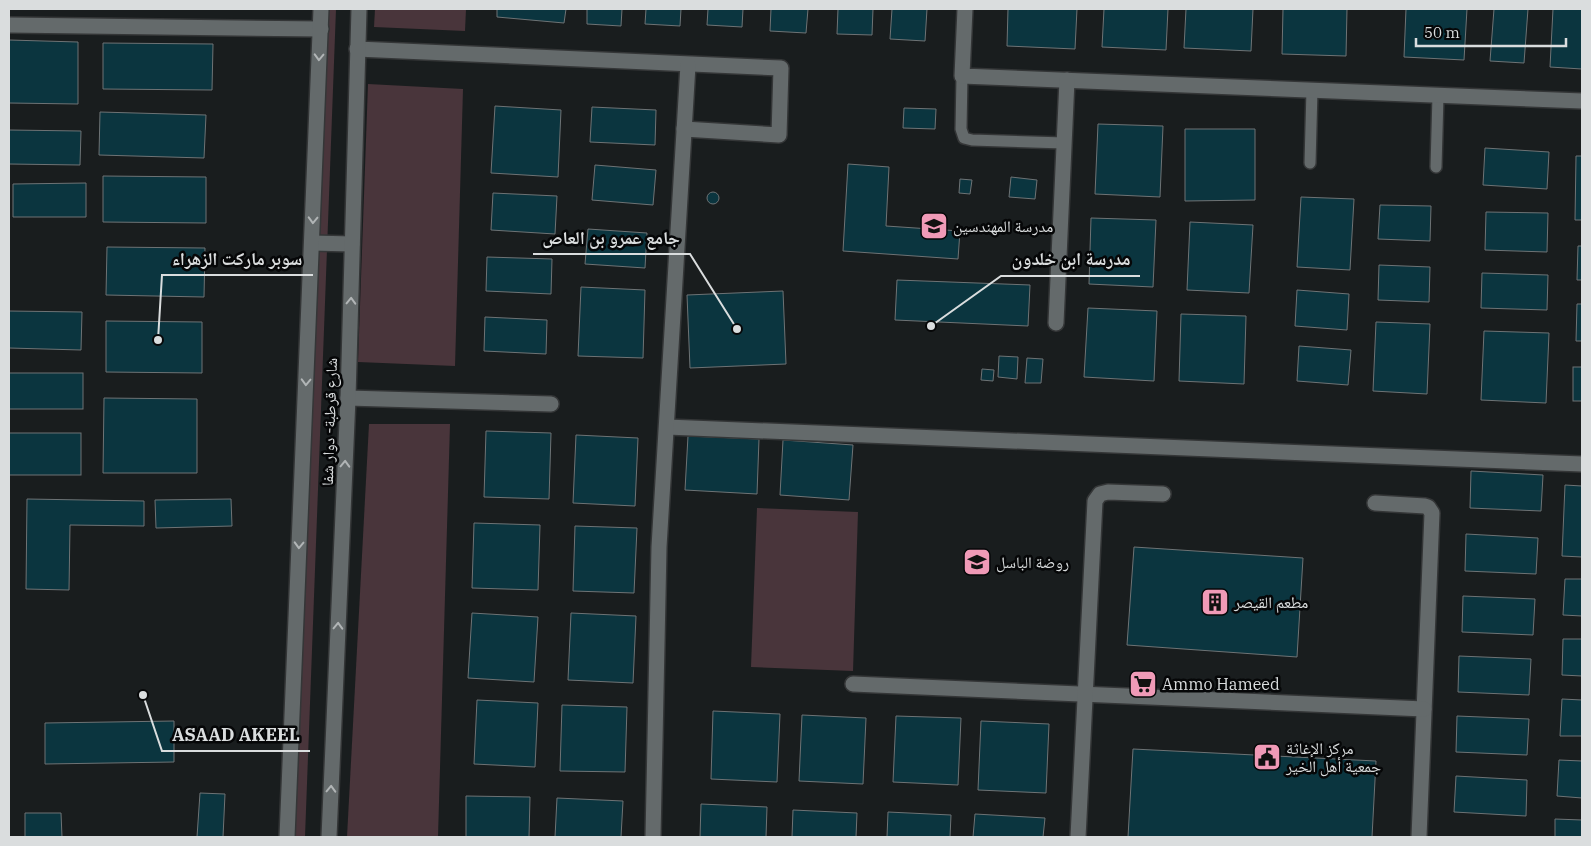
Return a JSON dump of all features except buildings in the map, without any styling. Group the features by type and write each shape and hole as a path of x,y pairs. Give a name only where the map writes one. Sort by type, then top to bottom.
{"street":[{"path":"286,837 321,9"},
{"name":"شارع قرطبة- دوار شفا","path":"329,837 348,398 356,49 359,9"},
{"path":"965,9 962,76 1582,102"},
{"path":"9,25 321,29"},
{"path":"356,49 781,68 779,135 684,129"},
{"path":"653,837 659,547 688,65"},
{"path":"1056,323 1067,80"},
{"path":"312,243 352,244"},
{"path":"348,398 551,404"},
{"path":"667,427 1582,464"},
{"path":"1078,837 1095,501 1100,494 1108,492 1163,494"},
{"path":"1375,503 1425,506 1432,513 1419,837"},
{"path":"853,684 1424,710"}],"lane":[{"path":"962,76 960,129 964,138 972,140 1064,143"},
{"path":"1310,163 1312,90"},
{"path":"1436,167 1438,96"}],"shaded area":[{"path":"318,9 336,9 305,837 288,837"},
{"path":"375,9 466,9 465,31 374,27"},
{"path":"368,84 463,89 455,366 358,362"},
{"path":"369,424 450,424 438,837 347,837"},
{"path":"757,508 858,512 853,671 751,667"}],"place":[{"name":"مدرسة المهندسين","path":"934,226"},
{"name":"مدرسة ابن خلدون","path":"931,326"},
{"name":"جامع عمرو بن العاص","path":"737,329"},
{"name":"سوبر ماركت الزهراء","path":"158,340"},
{"name":"روضة الباسل","path":"977,562"},
{"name":"مطعم القيصر","path":"1215,602"},
{"name":"Ammo Hameed","path":"1143,684"},
{"name":"ASAAD AKEEL","path":"143,695"},
{"name":"مركز الإغاثة جمعية أهل الخير","path":"1267,757"}]}
